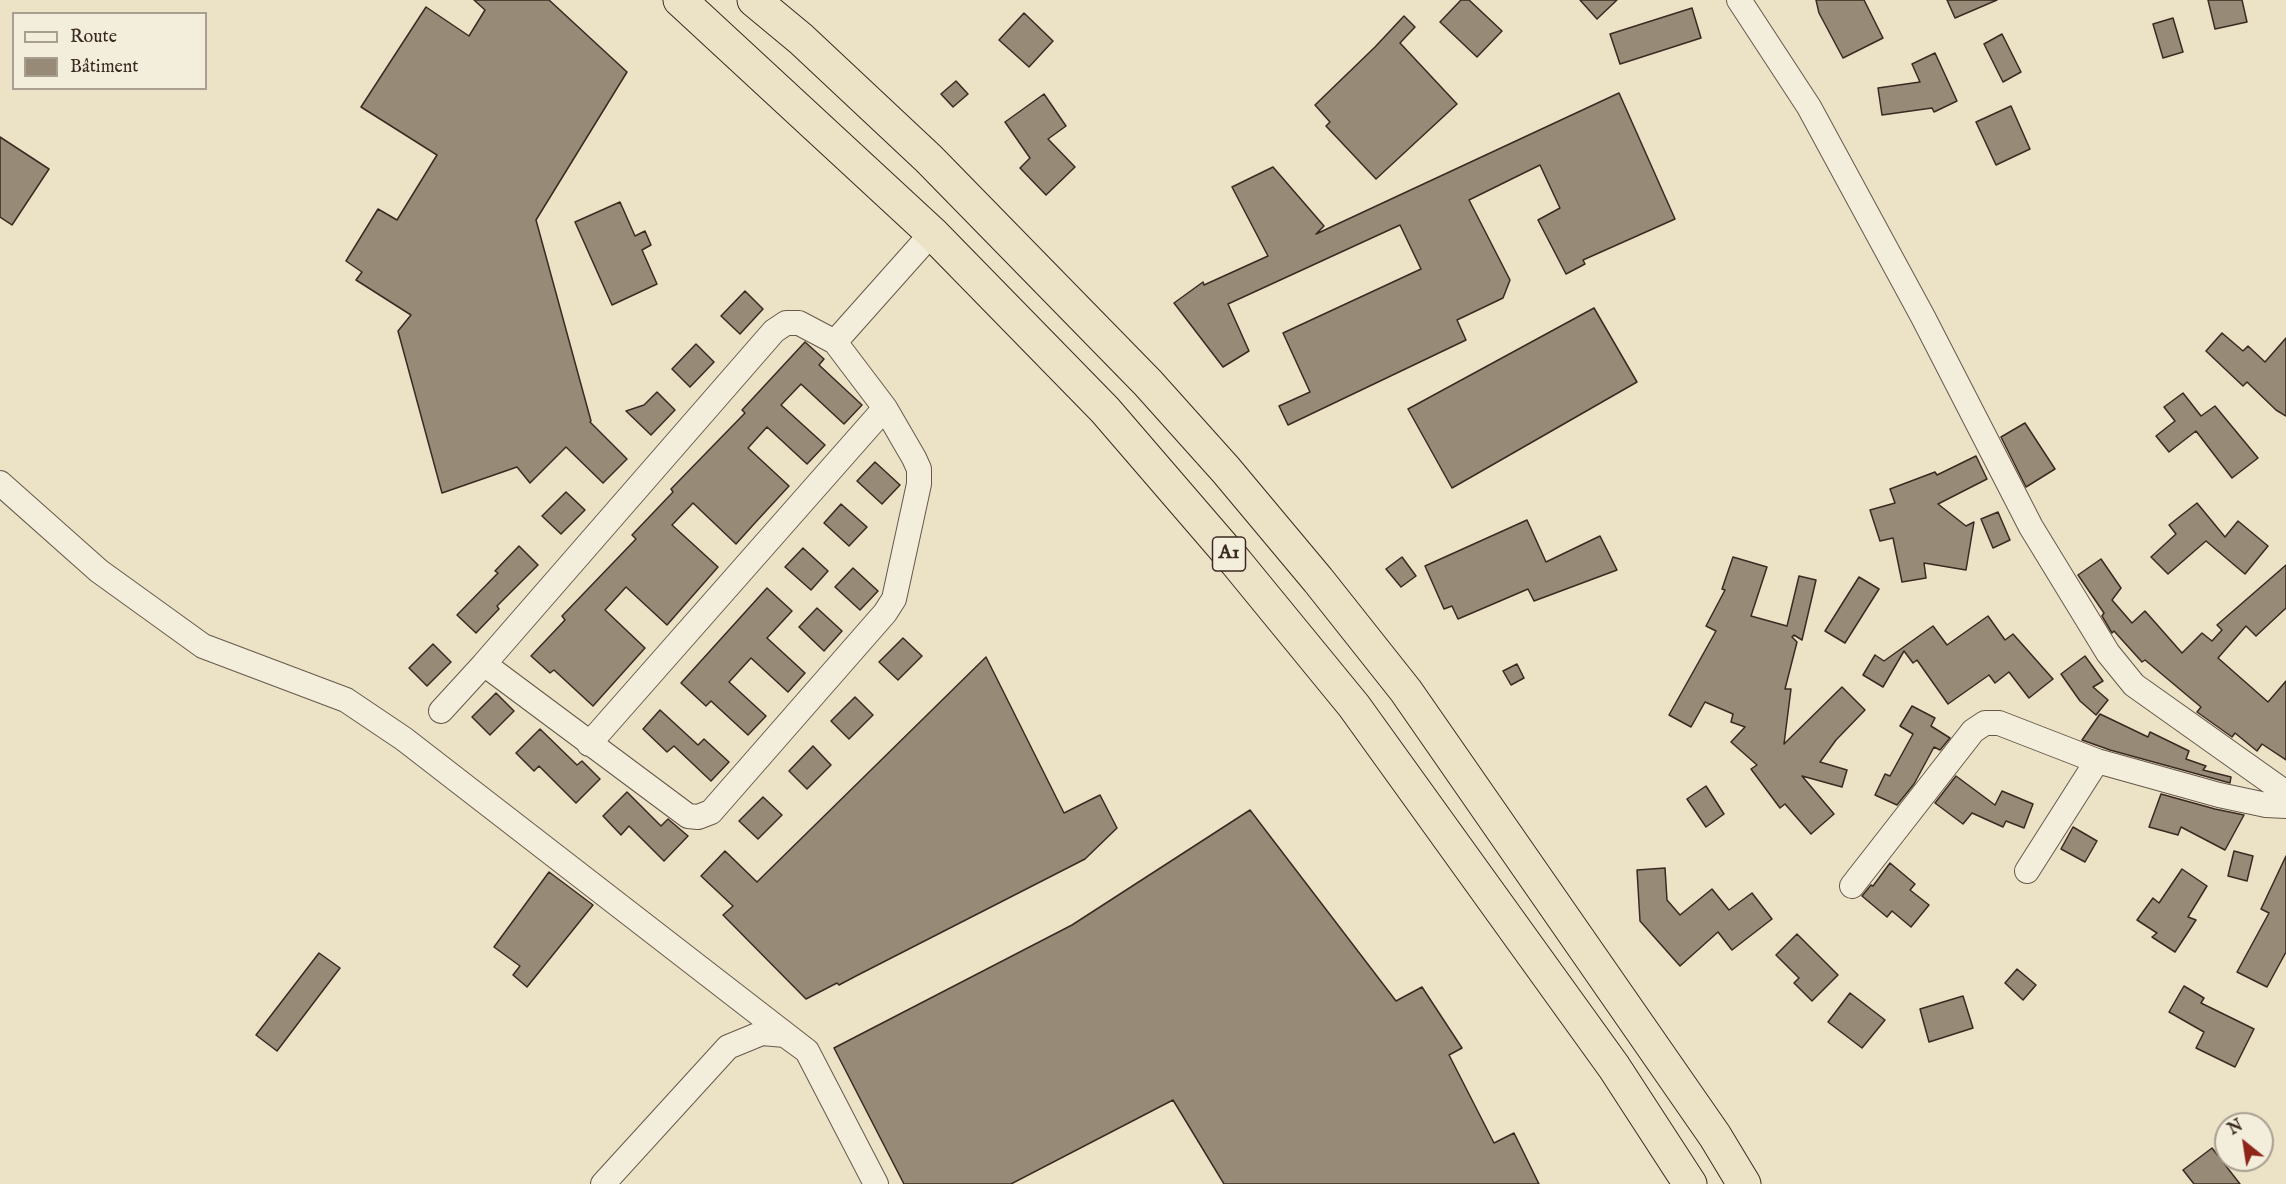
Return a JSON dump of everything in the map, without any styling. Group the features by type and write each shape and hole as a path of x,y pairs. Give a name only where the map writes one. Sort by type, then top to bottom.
{"highway":[{"name":"A1","path":"680,0 932,233 1105,410 1236,562 1354,706 1614,1067 1690,1184"},
{"name":"A1","path":"754,0 801,39 929,159 1043,274 1148,383 1318,580 1406,692 1715,1137 1744,1184"}],"street":[{"path":"1739,0 1809,107 1923,317 2031,527 2108,653 2134,685 2286,794"},
{"path":"835,342 932,233"},
{"path":"441,711 774,331 786,323 799,322 835,342 885,408 914,458 919,469 919,484 894,599 885,613 711,812 698,817 687,816 484,664"},
{"path":"589,744 885,408"},
{"path":"0,483 99,571 203,646 346,700 404,739 807,1051 876,1184"},
{"path":"1852,886 1973,731 1986,723 1999,723 2097,761 2219,795 2266,805 2286,806"},
{"path":"2027,872 2097,761"},
{"path":"603,1184 728,1047 762,1033 785,1035 807,1051"}],"building":[{"path":"474,0 549,0 627,72 536,220 590,422 627,459 603,483 566,447 530,483 517,467 442,493 398,331 411,315 356,280 362,272 346,261 378,209 397,220 437,155 361,107 426,7 469,36 485,10"},
{"path":"1461,0 1469,0 1502,31 1477,57 1440,22"},
{"path":"1580,0 1617,0 1597,19"},
{"path":"1816,0 1864,0 1883,38 1843,58 1819,13"},
{"path":"1947,0 1997,0 1955,18"},
{"path":"2208,0 2242,0 2247,22 2215,29"},
{"path":"1692,8 1701,38 1620,64 1610,34"},
{"path":"1024,13 1053,41 1029,67 999,40"},
{"path":"1404,16 1415,27 1400,43 1457,104 1376,179 1326,126 1330,122 1315,105"},
{"path":"2173,18 2183,52 2163,58 2153,24"},
{"path":"2002,34 2021,72 2003,82 1984,44"},
{"path":"1935,53 1957,101 1934,112 1932,108 1882,115 1878,88 1920,82 1912,64"},
{"path":"956,81 968,94 953,107 941,94"},
{"path":"1619,93 1675,219 1583,260 1585,264 1566,274 1538,220 1560,208 1540,165 1469,200 1510,280 1503,298 1457,320 1466,340 1288,425 1279,406 1310,392 1283,333 1421,269 1400,225 1228,304 1249,351 1223,367 1174,303 1203,282 1204,285 1268,256 1232,187 1273,167 1324,226 1316,234"},
{"path":"1044,94 1066,126 1048,139 1075,167 1046,195 1020,168 1030,158 1005,122"},
{"path":"2011,106 2030,149 1996,165 1976,122"},
{"path":"0,137 49,169 12,225 0,217"},
{"path":"620,202 635,236 645,231 651,245 642,250 657,284 612,305 575,222"},
{"path":"745,291 763,309 740,334 721,316"},
{"path":"1594,308 1637,382 1452,488 1408,409"},
{"path":"2222,333 2243,351 2248,346 2265,362 2286,338 2286,416 2276,410 2247,382 2243,386 2206,351"},
{"path":"805,342 824,359 819,365 862,405 844,424 801,384 781,405 825,445 807,464 767,427 748,448 789,486 736,544 693,503 672,525 718,567 667,625 626,587 605,610 645,648 593,706 554,670 550,673 531,656 565,620 562,616 636,539 632,535 673,492 671,489 745,413 742,410"},
{"path":"696,344 714,362 690,387 672,369"},
{"path":"657,392 675,410 651,435 626,411 644,405"},
{"path":"2183,393 2201,416 2215,406 2258,458 2232,478 2196,431 2169,452 2156,436 2175,421 2164,407"},
{"path":"2025,423 2055,469 2026,487 2001,437"},
{"path":"1976,456 1987,479 1938,504 1966,526 1974,522 1966,570 1924,563 1926,578 1902,582 1893,538 1880,541 1870,510 1895,503 1890,489 1935,472 1937,475"},
{"path":"875,462 900,485 882,504 857,481"},
{"path":"566,492 585,510 561,534 542,516"},
{"path":"2197,503 2225,537 2238,521 2268,546 2245,574 2206,541 2168,574 2151,557 2176,534 2169,525"},
{"path":"841,504 867,527 849,546 824,523"},
{"path":"1998,512 2010,540 1993,548 1981,519"},
{"path":"1527,520 1546,562 1600,536 1617,570 1534,601 1528,589 1458,619 1452,606 1444,609 1425,566"},
{"path":"519,546 538,565 497,606 499,609 476,633 457,615 498,573 495,571"},
{"path":"803,548 828,571 811,590 785,567"},
{"path":"1402,557 1416,576 1401,587 1386,569"},
{"path":"1733,557 1767,567 1751,616 1787,626 1799,576 1816,580 1802,640 1794,635 1792,637 1797,642 1785,689 1791,689 1784,744 1842,687 1865,710 1836,740 1820,762 1847,770 1842,787 1802,776 1834,814 1811,834 1785,804 1780,808 1751,769 1757,765 1731,742 1745,727 1731,722 1733,714 1705,702 1691,727 1669,715 1716,631 1706,626 1725,590 1722,589"},
{"path":"2101,559 2121,588 2112,600 2132,623 2145,611 2182,653 2202,633 2212,641 2222,630 2217,625 2286,565 2286,608 2256,636 2246,626 2218,658 2268,702 2286,681 2286,760 2262,744 2257,751 2235,733 2232,737 2197,712 2201,707 2145,660 2142,662 2114,631 2112,633 2102,616 2104,613 2078,575"},
{"path":"853,568 878,591 860,610 835,587"},
{"path":"1859,577 1879,589 1845,643 1825,631"},
{"path":"767,588 792,611 767,638 805,673 788,692 751,658 729,682 766,716 748,735 711,701 706,706 681,683"},
{"path":"817,608 842,631 824,651 799,627"},
{"path":"1988,616 2005,640 2013,634 2053,679 2029,698 2009,672 1995,683 1989,675 1948,704 1917,660 1913,663 1904,651 1883,687 1863,675 1875,655 1884,661 1933,626 1947,645"},
{"path":"903,638 922,656 898,680 879,662"},
{"path":"433,644 451,662 427,686 409,668"},
{"path":"2085,656 2103,681 2093,687 2108,700 2096,715 2080,701 2061,674"},
{"path":"986,657 1064,813 1100,795 1117,828 1085,859 839,985 837,983 806,999 723,915 733,906 701,876 725,851 757,882"},
{"path":"1517,664 1524,678 1511,685 1503,671"},
{"path":"496,693 514,711 490,735 472,717"},
{"path":"855,697 873,715 849,739 831,721"},
{"path":"1912,706 1935,718 1931,726 1950,738 1940,750 1934,747 1914,784 1897,805 1875,795 1885,774 1890,776 1913,734 1900,726"},
{"path":"660,710 698,745 704,739 729,762 711,781 674,746 667,752 643,729"},
{"path":"2100,714 2148,737 2150,732 2189,751 2186,759 2206,766 2203,770 2231,777 2230,783 2082,740"},
{"path":"540,729 577,765 582,761 600,779 576,803 539,766 534,771 516,753"},
{"path":"813,746 831,765 807,789 789,771"},
{"path":"1956,776 1995,805 2002,791 2033,804 2024,828 2006,821 2003,827 1972,813 1963,824 1935,803"},
{"path":"1706,786 1724,814 1706,827 1687,799"},
{"path":"627,792 661,826 668,819 688,836 664,861 629,826 621,835 603,816"},
{"path":"2161,794 2244,815 2225,850 2181,827 2178,835 2149,827"},
{"path":"763,797 782,815 758,839 739,821"},
{"path":"1250,810 1396,1001 1422,987 1462,1048 1449,1055 1494,1143 1514,1133 1539,1184 1224,1184 1173,1100 1011,1184 904,1184 834,1048 1072,925"},
{"path":"2073,827 2097,841 2085,862 2061,849"},
{"path":"2234,851 2253,856 2247,881 2228,876"},
{"path":"2286,856 2286,952 2267,987 2237,972 2269,913 2261,909"},
{"path":"1890,863 1915,884 1910,890 1929,905 1911,927 1892,911 1887,917 1862,896 1871,885 1873,886"},
{"path":"1665,868 1667,900 1680,915 1712,889 1729,910 1752,893 1772,919 1732,950 1718,932 1680,966 1640,921 1637,870"},
{"path":"2182,869 2207,886 2188,917 2196,920 2175,952 2152,937 2157,933 2137,920 2153,898 2159,903"},
{"path":"549,872 593,905 527,987 513,975 520,966 494,947"},
{"path":"1797,934 1838,975 1812,1001 1794,983 1799,978 1776,955"},
{"path":"319,953 340,968 277,1051 256,1035"},
{"path":"2017,969 2036,985 2023,1000 2005,983"},
{"path":"2184,986 2204,998 2201,1003 2254,1029 2235,1067 2196,1048 2204,1032 2169,1012"},
{"path":"1850,993 1885,1020 1862,1048 1828,1022"},
{"path":"1963,996 1973,1028 1929,1042 1920,1009"},
{"path":"2212,1148 2214,1172 2231,1172 2240,1184 2194,1184 2183,1170"}]}
